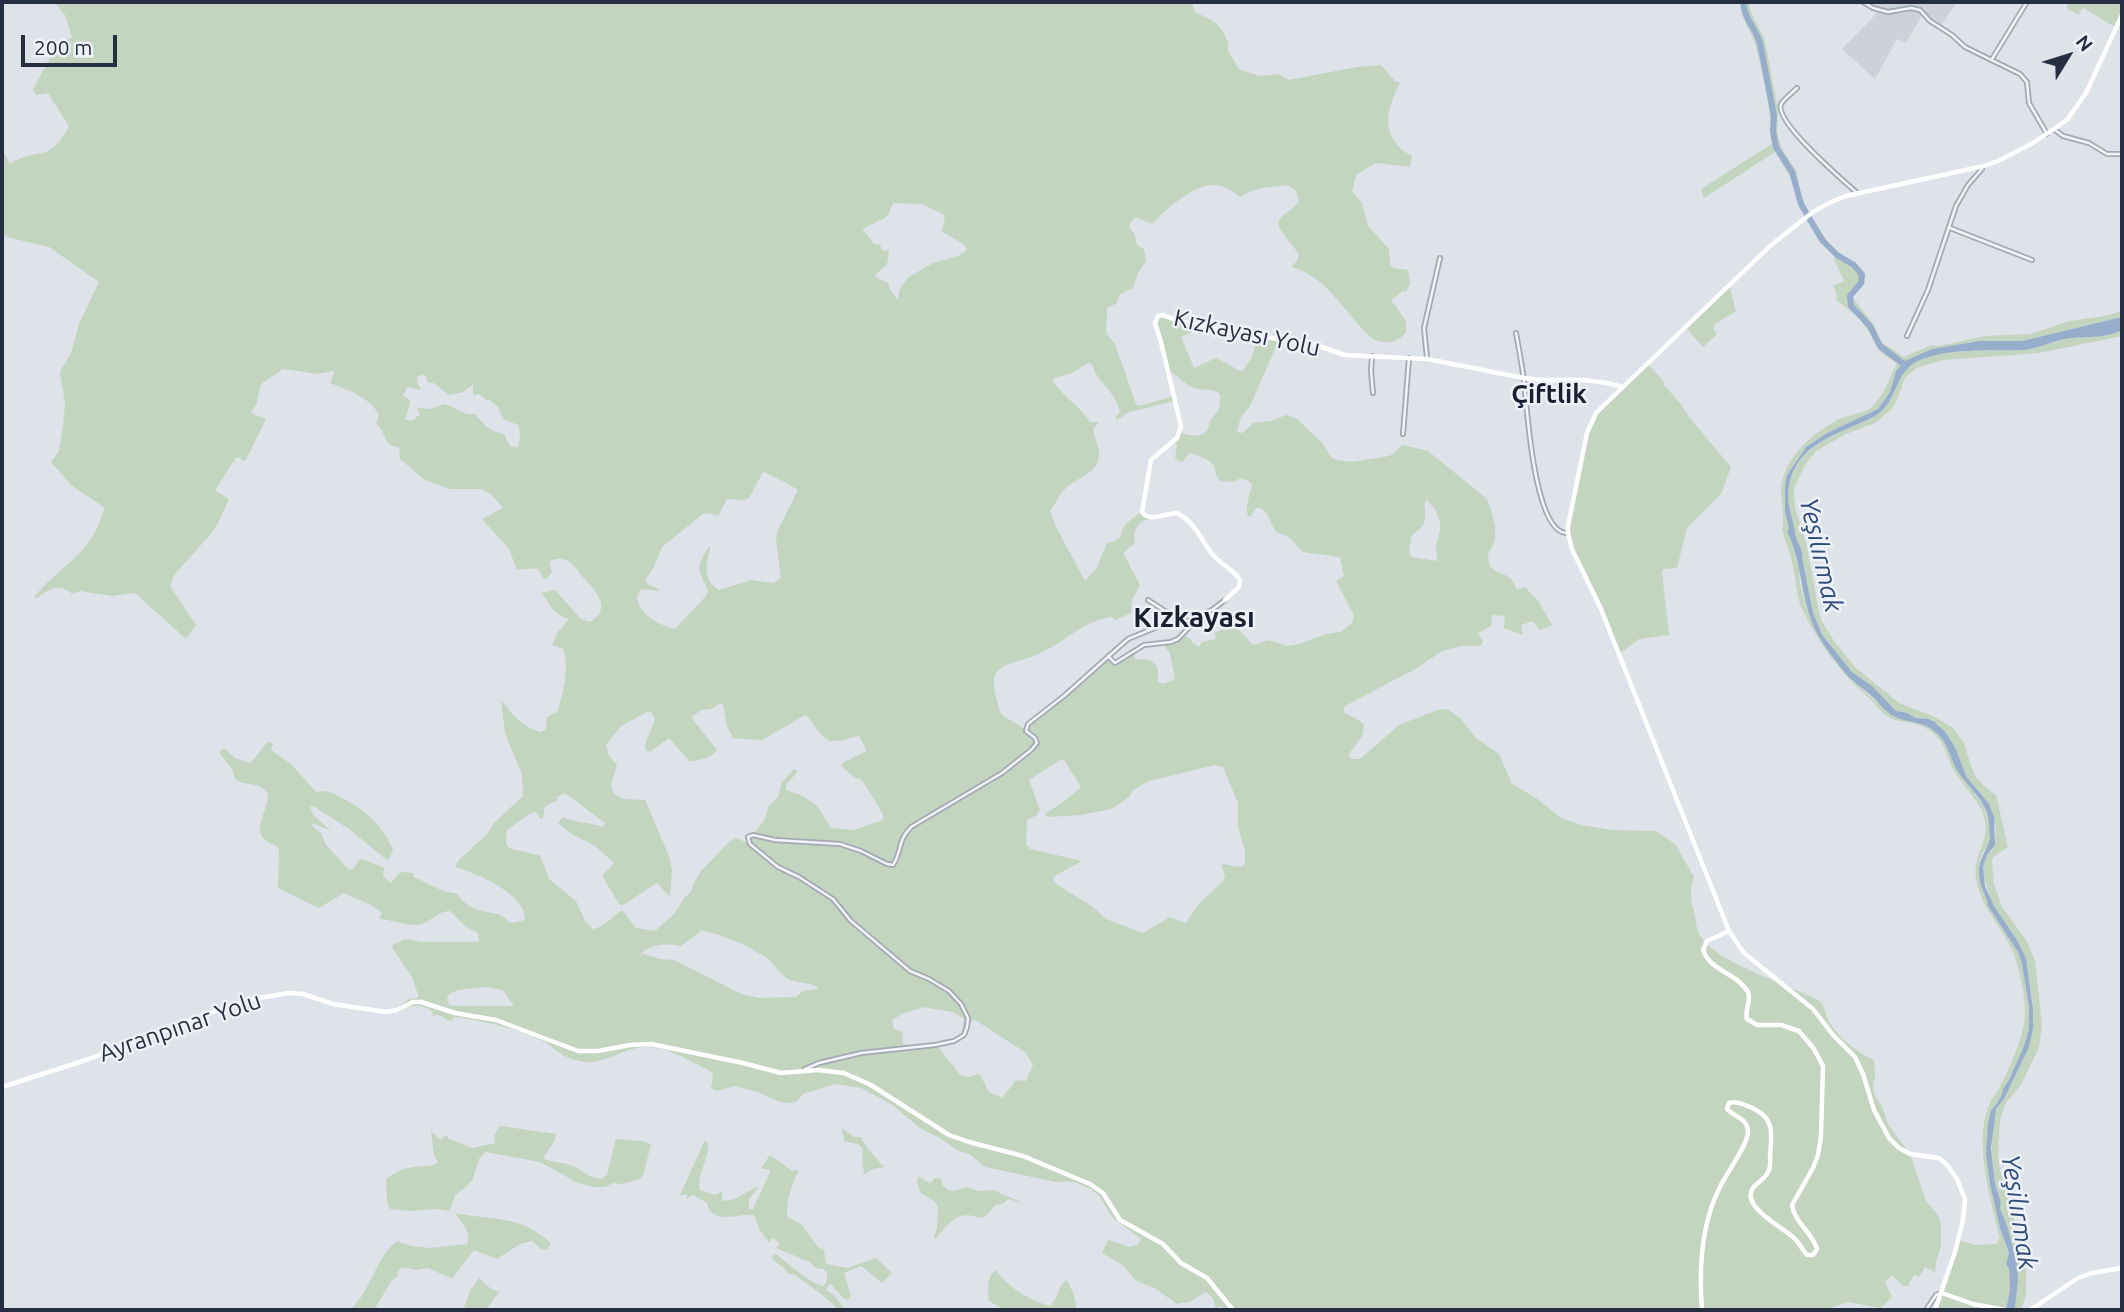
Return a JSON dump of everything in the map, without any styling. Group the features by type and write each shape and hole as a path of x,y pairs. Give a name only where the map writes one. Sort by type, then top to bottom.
{"street":[{"path":"1863,2 1888,12 1917,9 1965,47 2025,79 2029,103 2047,134"},
{"path":"1991,60 2027,2"},
{"path":"1935,1310 1964,1220 1965,1199 1958,1181 1939,1158 1910,1154 1889,1138 1874,1110 1863,1074 1854,1057 1813,1009 1744,953 1729,931 1601,609 1573,553 1568,533 1589,427 1596,413 1770,246 1813,212 1838,199 1984,166 2055,130 2081,102 2122,15"},
{"path":"1797,88 1782,103 1781,111 1804,144 1857,193"},
{"path":"2055,130 2063,136 2087,142 2106,154 2122,154"},
{"path":"1908,336 1928,290 1959,199 1984,166"},
{"path":"1950,228 2032,260"},
{"path":"1427,359 1424,328 1440,258"},
{"name":"Kızkayası Yolu","path":"1225,600 1239,587 1240,580 1214,556 1195,528 1177,513 1149,518 1142,512 1151,460 1177,438 1181,426 1155,323 1156,318 1162,315 1248,335 1310,343 1345,355 1427,359 1524,378 1584,380 1622,387"},
{"path":"1517,332 1530,439 1541,497 1554,525 1561,533 1568,533"},
{"path":"1372,356 1373,393"},
{"path":"1403,433 1409,358"},
{"path":"1148,600 1169,615 1179,618"},
{"path":"802,1072 819,1063 861,1053 954,1041 964,1035 968,1018 961,1004 949,991 910,971 850,921 833,899 778,867 754,848 748,837 753,835 775,840 840,844 861,850 893,865 902,837 911,827 991,780 1031,750 1037,743 1026,731 1028,724 1128,639 1179,618 1201,614 1225,600"},
{"path":"1108,656 1115,663 1148,644 1175,641 1184,635 1201,614"},
{"path":"1702,1310 1701,1267 1710,1213 1719,1189 1748,1133 1743,1120 1727,1109 1729,1103 1740,1103 1758,1111 1767,1120 1772,1131 1769,1170 1752,1190 1752,1202 1795,1239 1807,1255 1814,1255 1816,1251 1814,1241 1794,1214 1792,1205 1818,1154 1823,1066 1814,1049 1799,1031 1781,1025 1757,1025 1747,1019 1745,1013 1749,998 1746,990 1730,975 1710,963 1703,950 1707,941 1729,931"},
{"name":"Ayranpınar Yolu","path":"2,1087 86,1060 232,1005 296,993 333,1004 386,1012 413,1002 427,1003 455,1013 496,1020 578,1051 591,1052 651,1044 781,1073 824,1070 851,1076 871,1085 949,1135 1036,1161 1090,1184 1103,1193 1119,1220 1163,1244 1181,1263 1207,1278 1233,1310"},
{"path":"2030,1310 2078,1278 2122,1268"},
{"path":"1926,1310 1936,1295 1941,1293 1973,1304 2005,1310"}],"shaded area":[{"path":"1871,2 1957,2 1940,27 1923,13 1906,43 1897,39 1875,79 1842,49 1879,11 1868,6"}],"green space":[{"path":"54,2 1192,2 1195,12 1215,22 1223,32 1228,42 1228,51 1239,69 1259,76 1278,74 1289,80 1381,65 1400,83 1391,104 1388,124 1395,141 1412,156 1410,167 1376,163 1356,175 1352,191 1362,203 1368,226 1389,249 1390,265 1408,270 1410,284 1406,292 1403,291 1391,300 1406,321 1406,332 1391,342 1373,339 1326,287 1304,271 1291,267 1299,255 1278,223 1299,200 1296,191 1287,185 1258,189 1240,197 1222,186 1206,186 1180,199 1152,224 1136,217 1132,220 1129,227 1135,235 1137,245 1144,249 1146,261 1133,288 1119,295 1117,303 1107,308 1106,333 1115,344 1136,404 1140,406 1173,396 1175,401 1129,412 1117,420 1115,418 1120,412 1118,404 1097,376 1092,364 1088,363 1072,373 1054,378 1057,386 1090,422 1099,422 1093,429 1099,455 1095,467 1065,489 1050,511 1085,581 1096,569 1107,543 1118,539 1124,526 1142,512 1149,518 1137,526 1135,543 1123,553 1140,585 1132,600 1131,613 1115,620 1112,617 1095,621 1044,651 999,669 994,681 1002,715 1025,729 1108,656 1114,663 1134,650 1135,659 1154,663 1158,670 1157,681 1163,684 1175,679 1170,654 1163,643 1183,635 1199,647 1202,642 1216,639 1215,632 1235,626 1253,645 1269,640 1287,646 1341,632 1352,623 1354,615 1336,581 1344,576 1340,557 1303,552 1290,538 1275,531 1261,508 1256,508 1251,516 1248,516 1247,505 1252,486 1250,482 1241,478 1233,482 1220,481 1211,463 1192,453 1188,454 1183,462 1175,458 1177,446 1174,440 1180,433 1198,435 1207,430 1219,409 1220,394 1192,387 1168,372 1156,328 1158,316 1203,327 1181,337 1194,368 1216,358 1242,372 1251,359 1258,337 1279,340 1250,406 1241,417 1238,432 1243,433 1253,423 1271,421 1286,415 1297,419 1336,460 1352,462 1384,457 1392,455 1402,445 1428,451 1486,498 1495,526 1494,543 1488,556 1490,566 1509,577 1517,590 1525,587 1538,601 1552,625 1540,630 1533,621 1521,625 1523,635 1504,628 1505,616 1492,615 1491,626 1478,633 1483,641 1481,646 1462,646 1442,651 1417,668 1345,706 1343,712 1364,725 1362,736 1348,755 1352,759 1360,759 1399,725 1440,709 1449,710 1461,719 1476,738 1499,754 1512,784 1536,798 1561,818 1581,825 1612,830 1656,831 1675,844 1694,877 1691,889 1692,904 1699,934 1708,945 1737,964 1821,1002 1838,1034 1855,1049 1874,1060 1875,1096 1882,1106 1888,1124 1910,1154 1926,1201 1941,1223 1941,1246 1935,1272 1925,1267 1919,1277 1914,1275 1908,1286 1903,1286 1892,1275 1885,1282 1892,1297 1881,1308 1848,1302 1825,1310 1227,1310 1221,1306 1216,1308 1213,1298 1206,1292 1189,1302 1177,1304 1156,1289 1135,1280 1123,1265 1102,1253 1108,1240 1130,1247 1138,1244 1141,1239 1113,1218 1099,1196 1091,1189 1075,1182 1056,1182 985,1167 969,1154 920,1128 891,1104 861,1088 835,1084 803,1094 791,1103 780,1102 758,1092 734,1086 717,1091 711,1088 712,1072 660,1049 642,1047 595,1062 577,1061 522,1032 455,1017 451,1021 438,1015 433,1016 428,1008 419,1006 399,1012 397,1008 409,999 419,997 412,977 391,946 405,939 422,942 479,941 478,933 465,926 450,911 441,913 423,924 411,925 379,919 382,913 373,906 344,893 319,908 278,888 279,850 265,840 260,830 268,794 256,785 235,779 220,751 224,748 235,758 251,763 268,741 273,744 271,750 291,764 316,792 333,793 369,816 382,830 393,850 388,861 349,829 313,806 310,807 314,816 331,831 313,823 312,826 321,833 326,845 349,870 353,869 359,860 365,860 384,868 383,876 391,883 400,872 413,873 414,877 443,891 457,894 474,908 499,915 512,923 525,920 518,902 509,893 475,874 455,867 494,823 523,796 522,774 505,734 501,699 518,720 541,732 546,729 547,717 557,712 566,663 563,649 552,645 569,619 554,611 541,593 555,590 581,619 590,622 601,611 600,599 566,560 549,561 552,572 544,579 537,568 517,570 509,549 482,519 503,508 491,494 481,489 449,489 425,480 400,459 399,447 390,445 376,424 379,415 370,403 330,383 333,371 318,374 283,369 261,384 256,405 251,413 266,419 246,460 238,457 235,459 216,489 229,499 217,525 175,574 170,586 196,625 186,639 135,593 112,596 80,591 71,594 57,588 34,597 90,540 105,508 71,485 51,462 59,451 63,427 65,403 60,372 71,353 79,324 99,282 49,247 5,236 2,231 2,148 10,164 49,151 69,126 48,93 36,95 33,89 56,47 72,37 65,15","holes":["893,203 922,204 945,215 942,232 964,244 967,250 958,256 933,263 909,277 900,288 898,300 888,283 875,277 887,265 889,251 874,244 862,229 885,218","418,376 426,376 428,383 434,383 449,395 463,392 473,385 473,395 479,394 490,400 498,407 504,420 519,425 518,448 510,446 504,434 487,427 475,414 467,414 445,404 431,409 417,408 420,416 414,420 405,420 410,400 403,395 408,386 418,390 421,388 417,383","763,472 798,490 778,530 776,540 781,578 773,583 752,580 719,590 708,577 709,546 699,569 708,591 706,596 675,629 657,622 646,614 637,597 641,589 659,591 645,580 662,547 703,514 718,516 727,499 749,498","1426,499 1435,509 1440,521 1436,545 1437,561 1412,557 1409,553 1411,537 1424,523","721,703 733,738 762,740 805,715 830,741 859,736 867,751 841,766 862,780 883,814 883,820 854,830 831,828 817,806 803,796 786,790 786,785 798,771 794,769 782,782 778,797 769,806 764,820 753,835 748,837 750,844 736,838 729,842 701,871 691,892 674,914 655,931 636,928 622,910 593,929 585,921 576,901 549,879 540,855 509,847 506,843 507,830 531,813 536,812 543,819 545,806 565,793 605,823 603,827 563,817 558,823 573,835 594,845 614,863 602,876 619,904 623,905 657,883 670,897 672,870 669,856 645,800 624,799 613,793 611,785 617,765 609,756 606,745 621,726 649,711 655,720 645,744 646,750 650,752 669,738 689,761 696,761 712,755 717,750 692,716","1062,759 1081,787 1045,814 1047,817 1081,815 1111,809 1129,797 1133,790 1149,781 1215,765 1223,767 1238,803 1238,827 1245,861 1240,867 1221,865 1225,876 1223,881 1198,905 1186,923 1170,917 1143,933 1106,919 1093,907 1056,884 1053,880 1056,875 1082,861 1030,849 1026,845 1027,820 1037,815 1040,810 1029,780","701,931 717,934 762,955 788,979 819,989 803,991 796,997 759,998 741,994 674,960 641,953 655,946 681,946","487,987 503,990 514,1006 454,1006 449,1005 449,994 458,990","925,1007 951,1012 964,1019 962,1032 935,1044 904,1044 903,1032 894,1029 892,1020 904,1013","975,1020 1025,1052 1033,1065 1026,1081 1016,1080 1002,1098 989,1092 980,1075 961,1076 938,1047 955,1042 966,1032 970,1021"]},
{"path":"1740,2 1749,2 1765,41 1778,109 1777,134 1783,151 1797,172 1806,209 1830,245 1864,271 1865,283 1853,298 1874,325 1881,342 1904,357 1932,345 1939,346 1985,336 2031,334 2069,321 2122,311 2122,317 2022,341 1979,341 1932,349 1906,361 1896,371 1890,392 1878,409 1827,433 1808,446 1787,475 1785,486 1785,511 1790,529 1788,530 1796,549 1800,584 1807,610 1821,640 1853,681 1893,716 1923,724 1937,733 1947,746 1961,776 1984,806 1990,828 1990,842 1981,855 1978,874 1988,906 2018,952 2029,1007 2029,1029 2024,1046 2001,1097 1994,1106 1989,1123 1987,1154 1990,1184 2009,1253 2006,1264 2009,1269 2010,1289 2006,1310 1935,1310 1958,1240 1975,1245 1996,1244 2000,1238 1985,1173 1984,1122 1989,1105 2016,1051 2025,1015 2023,991 2014,955 1978,888 1976,869 1986,830 1985,821 1980,806 1958,777 1937,737 1922,726 1895,720 1884,714 1848,678 1823,645 1800,604 1783,532 1781,490 1792,458 1807,441 1826,427 1874,405 1897,364 1879,351 1858,317 1836,300 1833,286 1844,281 1834,259 1837,257 1820,241 1808,222 1799,205 1793,182 1775,152 1704,198 1701,189 1772,144 1769,108 1760,64"},
{"path":"2070,2 2122,2 2122,15 2115,27 2083,8 2078,15 2066,8"},
{"path":"1729,285 1736,311 1715,324 1713,328 1717,334 1703,347 1685,327"},
{"path":"2122,330 2122,336 2039,353 1943,360 1916,368 1905,378 1891,410 1875,423 1846,434 1816,451 1805,465 1794,488 1795,508 1807,546 1821,620 1834,641 1855,667 1899,703 1952,727 1964,743 1976,777 1996,795 2008,847 1992,860 1994,884 2002,907 2026,940 2035,960 2042,1026 2039,1047 2021,1085 2005,1104 2000,1120 2000,1171 2006,1179 2015,1223 2030,1263 2026,1265 2026,1295 2021,1310 2014,1310 2017,1264 1995,1184 1992,1129 1996,1109 2005,1097 2024,1057 2033,1028 2033,1005 2027,964 2017,940 1991,900 1984,877 1983,867 1987,855 1993,849 1996,830 1989,804 1966,776 1956,749 1938,724 1929,719 1896,711 1871,686 1852,672 1823,636 1813,613 1788,492 1794,471 1801,459 1823,441 1882,411 1902,374 1915,362 1952,352 2025,350 2065,339 2101,336"},
{"path":"1647,363 1731,467 1721,494 1687,528 1677,568 1663,569 1669,635 1639,639 1619,654 1572,549 1568,533 1585,441 1596,413"},
{"path":"500,1126 556,1134 543,1158 570,1165 601,1179 607,1175 616,1139 651,1144 640,1179 622,1184 613,1183 605,1187 578,1183 540,1162 485,1152 479,1159 473,1179 456,1194 449,1211 390,1209 386,1179 403,1169 430,1166 438,1162 434,1155 431,1131 441,1140 446,1135 472,1148 495,1143 494,1136"},
{"path":"842,1128 854,1137 861,1137 884,1167 864,1174 863,1149 858,1144 844,1141"},
{"path":"705,1140 708,1149 700,1179 700,1190 715,1195 722,1192 724,1201 735,1199 756,1187 758,1188 749,1199 749,1209 753,1209 771,1170 761,1168 770,1155 792,1171 799,1170 788,1200 788,1217 802,1225 818,1247 824,1250 826,1264 848,1268 876,1258 892,1273 882,1283 861,1266 844,1273 851,1296 848,1300 830,1283 826,1290 833,1294 843,1307 856,1310 839,1310 794,1274 788,1274 772,1259 773,1255 776,1254 818,1284 823,1286 827,1282 824,1269 816,1268 810,1262 776,1248 780,1244 773,1238 769,1242 754,1215 720,1216 710,1210 707,1203 693,1195 687,1199 687,1194 680,1195"},
{"path":"918,1176 930,1183 935,1178 941,1179 948,1190 967,1187 978,1191 995,1190 1022,1203 1008,1199 1003,1204 995,1205 982,1218 967,1215 958,1217 936,1238 938,1207 921,1193"},
{"path":"455,1213 517,1223 528,1227 551,1243 547,1250 541,1249 532,1241 520,1244 497,1259 474,1250 452,1279 428,1268 417,1270 401,1267 398,1276 392,1280 374,1310 350,1310 364,1293 383,1256 397,1241 430,1248 467,1244 467,1232"},
{"path":"996,1270 1020,1292 1050,1306 1067,1280 1077,1310 1005,1310 989,1301 989,1280"},
{"path":"479,1278 491,1289 499,1292 486,1310 463,1310 471,1289"}],"water":[{"path":"2122,317 2122,330 2108,335 2065,339 2025,350 1957,352 1920,360 1905,371 1888,403 1875,416 1835,434 1811,449 1794,471 1788,491 1789,507 1802,551 1813,613 1823,636 1852,672 1872,686 1896,711 1929,719 1946,733 1956,749 1966,776 1989,804 1994,817 1995,845 1987,855 1983,867 1985,886 2026,958 2033,1009 2029,1047 2005,1097 1996,1109 1991,1148 2000,1208 2017,1264 2015,1307 2014,1310 2006,1310 2010,1289 2009,1269 2006,1264 2009,1253 1990,1184 1986,1154 1988,1123 1991,1111 2001,1097 2024,1046 2029,1029 2029,1007 2018,952 1988,906 1980,880 1980,864 1990,840 1987,813 1982,802 1957,771 1939,736 1929,727 1890,714 1853,681 1821,640 1809,613 1787,531 1785,486 1787,475 1806,447 1827,433 1878,409 1890,392 1896,371 1905,361 1932,349 1979,341 2022,341"}],"waterway":[{"path":"1743,2 1746,15 1760,43 1774,116 1776,147 1792,172 1801,204 1822,240 1837,255 1854,265 1862,275 1861,283 1850,296 1851,306 1870,326 1880,346 1905,365"}],"district":[{"name":"Çiftlik","path":"1549,394"},
{"name":"Kızkayası","path":"1194,618"}],"water label":[{"name":"Yeşilırmak","path":"1821,555"},
{"name":"Yeşilırmak","path":"2019,1212"}]}
